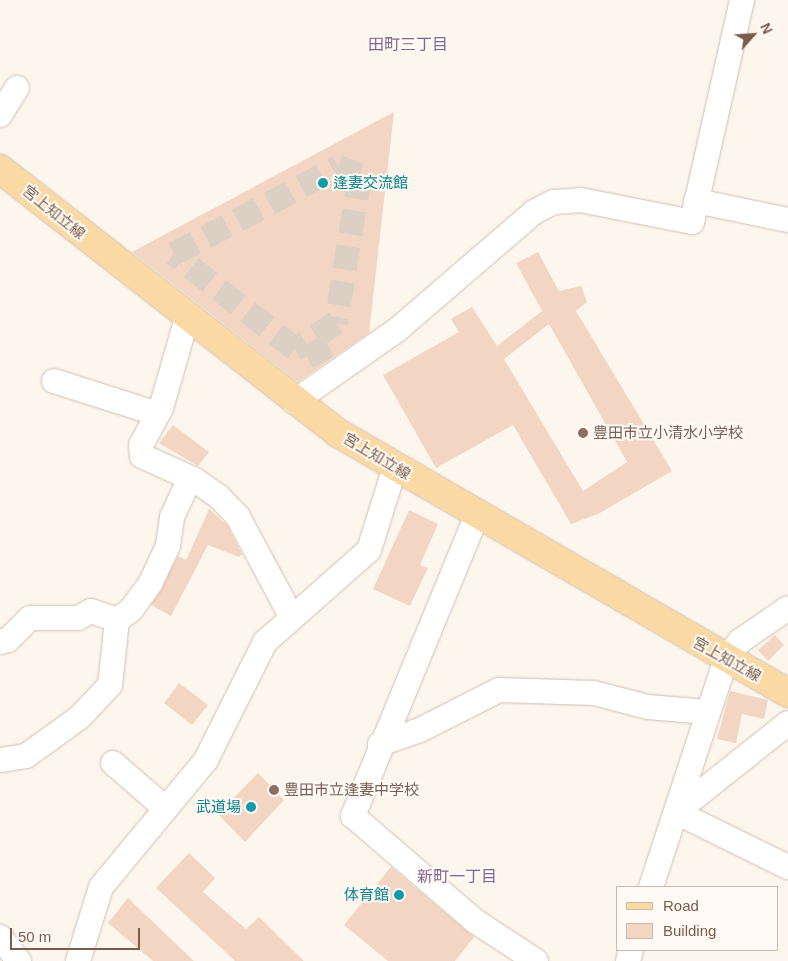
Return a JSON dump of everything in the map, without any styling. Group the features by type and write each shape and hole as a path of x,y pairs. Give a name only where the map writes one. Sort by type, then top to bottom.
{"main road":[{"name":"宮上知立線","path":"0,169 294,402 395,467 726,659 788,692"}],"street":[{"path":"294,402 329,373 397,330 534,212 554,202 581,200 692,222 742,0"},
{"path":"0,115 17,88"},
{"path":"696,201 788,220"},
{"path":"187,318 158,414 141,445 142,456 190,478 219,497 238,517 291,616"},
{"path":"54,381 158,414"},
{"path":"78,961 101,887 206,760 265,642 291,616 369,550 395,467"},
{"path":"0,760 26,756 49,736 80,717 110,685 117,620 131,610 151,582 168,546 172,517 190,478"},
{"path":"477,515 380,744 353,816 475,921 536,961"},
{"path":"650,886 726,659 740,641 788,608"},
{"path":"0,642 8,640 30,618 78,618 91,611 117,620"},
{"path":"380,744 420,730 500,690 594,693 648,707 707,712"},
{"path":"676,812 788,723"},
{"path":"113,763 166,809"},
{"path":"676,812 788,867"},
{"path":"0,937 19,961"}],"building":[{"name":"逢妻交流館","path":"394,112 369,333 298,382 132,252"},
{"path":"538,252 559,291 581,286 587,302 576,311 672,471 598,514 571,524 513,425 436,468 383,375 459,332 451,319 472,307 497,346 542,311 516,263","holes":["549,324 627,462 583,491 504,359"]},
{"path":"173,425 209,452 198,466 159,443"},
{"path":"209,509 227,525 242,554 239,557 208,545 171,616 151,605 178,556 186,560"},
{"path":"409,510 438,524 420,565 428,568 410,606 373,589"},
{"path":"775,635 784,645 768,661 758,650"},
{"path":"179,683 208,705 192,725 164,703"},
{"path":"730,691 768,700 764,719 742,714 736,743 717,739"},
{"name":"武道場","path":"258,773 284,800 245,842 218,814"},
{"path":"189,853 215,878 203,892 246,929 259,917 304,961 235,961 156,888"},
{"name":"体育館","path":"391,867 474,937 455,961 388,961 344,925"},
{"path":"128,898 194,961 153,961 108,923"}],"tunnel":[{"path":"338,167 360,175 336,323 295,349 174,254 338,167"},
{"path":"312,341 327,369"}],"place":[{"name":"逢妻交流館","path":"323,183"},
{"name":"豊田市立小清水小学校","path":"583,433"},
{"name":"豊田市立逢妻中学校","path":"274,790"},
{"name":"武道場","path":"251,807"},
{"name":"体育館","path":"399,895"}],"district":[{"name":"田町三丁目","path":"408,45"},
{"name":"新町一丁目","path":"457,877"}]}
